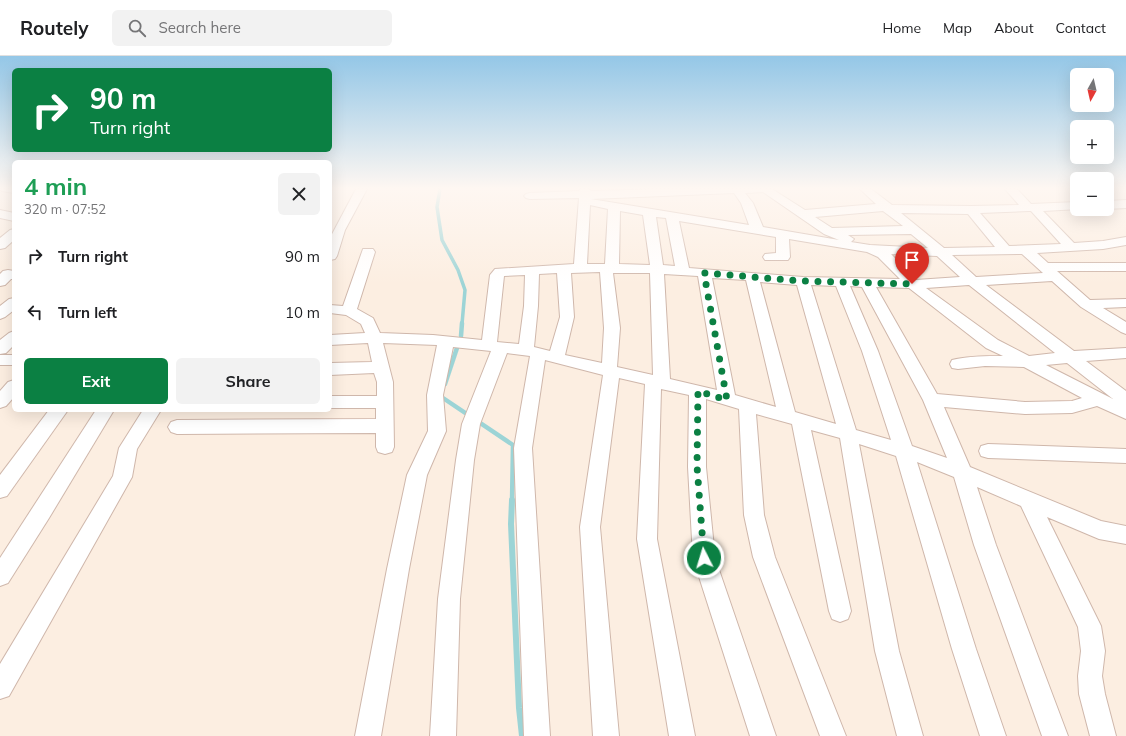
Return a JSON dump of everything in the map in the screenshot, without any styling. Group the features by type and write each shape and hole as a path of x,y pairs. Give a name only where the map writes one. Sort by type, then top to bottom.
{"street":[{"path":"332,245 334,230 340,221"},
{"path":"580,268 583,221"},
{"path":"606,736 590,527 611,371 612,328 609,269 613,221"},
{"path":"650,221 657,269 658,382 647,540 682,736"},
{"path":"673,221 683,271"},
{"path":"699,221 870,249 914,252 1006,251 1103,245 1126,241"},
{"path":"754,221 758,231"},
{"path":"812,221 828,231 883,254 912,284 992,344 1126,413"},
{"path":"903,221 971,280 1126,400"},
{"path":"980,221 1006,251"},
{"path":"1044,221 1071,247"},
{"path":"828,231 914,230"},
{"path":"770,257 780,258 783,256 782,234"},
{"path":"0,245 12,235"},
{"path":"1025,250 1086,304 1126,329"},
{"path":"349,311 368,252"},
{"path":"1043,267 1126,267"},
{"path":"443,736 449,599 465,460 473,419 495,346 497,273 580,268 657,269 803,281 912,284 1055,277"},
{"path":"532,270 532,352 523,448 537,736"},
{"path":"556,358 566,317 564,270"},
{"path":"704,273 737,402 754,515 764,557 834,736"},
{"path":"0,282 8,274 12,275"},
{"path":"752,277 794,418 840,611"},
{"path":"803,281 848,434 887,651 910,736"},
{"path":"841,282 870,351 904,451 964,649 993,736"},
{"path":"867,283 932,400 963,474 985,545 1055,736"},
{"path":"1086,304 1126,303"},
{"path":"0,314 12,304"},
{"path":"332,309 349,311 368,321 374,338 385,382 385,447"},
{"path":"0,349 12,338"},
{"path":"332,340 374,338 446,341 495,346 532,352 698,391 930,459 1099,530 1126,535"},
{"path":"368,736 398,569 417,475 437,431 435,395 446,341"},
{"path":"958,364 985,362 1027,362 1070,356 1126,353"},
{"path":"0,360 12,360"},
{"path":"332,369 381,367"},
{"path":"0,402 12,388"},
{"path":"698,391 697,466 704,558 763,736"},
{"path":"932,400 1025,408 1072,407 1099,399"},
{"path":"332,402 385,402"},
{"path":"0,490 58,412"},
{"path":"0,576 42,512 104,412"},
{"path":"0,687 122,477 128,448 151,412"},
{"path":"177,427 385,426"},
{"path":"988,451 1126,456"},
{"path":"1029,501 1089,626 1093,651 1090,676 1092,694 1103,736"}],"waterway":[{"path":"439,221 442,240 458,270 465,290 462,324"},
{"path":"461,336 462,323"},
{"path":"445,384 457,348"},
{"path":"441,394 440,396 513,445 512,501"},
{"path":"512,500 511,524 519,708 522,736"}],"route":[{"path":"704,558 697,466 698,391 727,400 704,273 803,281 912,284"}]}
